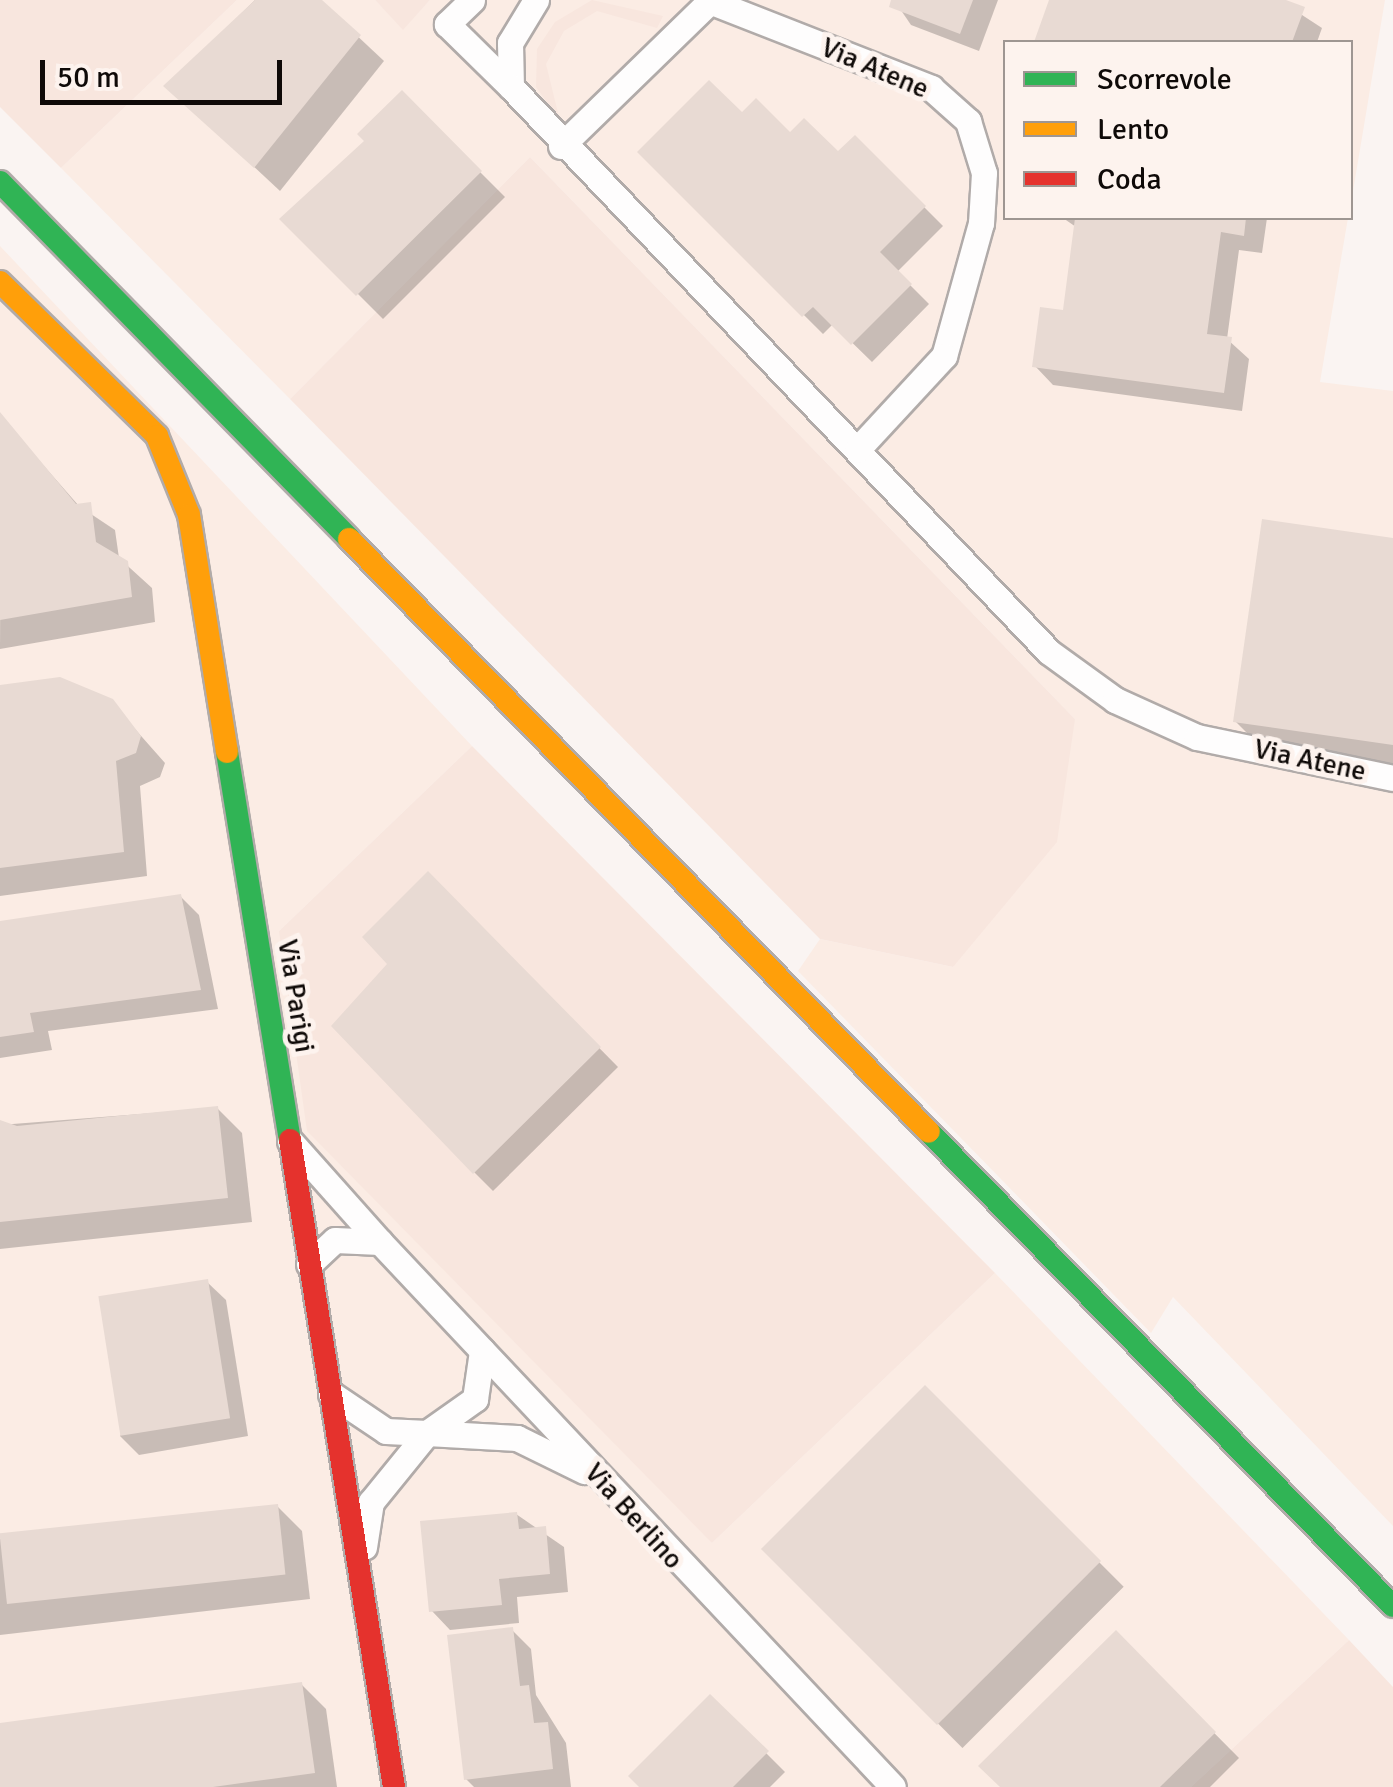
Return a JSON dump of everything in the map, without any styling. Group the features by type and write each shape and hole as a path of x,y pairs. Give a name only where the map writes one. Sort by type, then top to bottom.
{"main road":[{"path":"0,182 1393,1606"},
{"name":"Via Parigi","path":"0,282 156,436 176,470 394,1787"}],"street":[{"name":"Via Atene","path":"472,0 447,24 1049,652 1115,700 1198,737 1393,778"},
{"path":"511,88 510,43 536,0"},
{"name":"Via Atene","path":"561,146 709,0 931,88 968,121 984,173 982,224 944,356 858,450"},
{"name":"Via Berlino","path":"288,1139 593,1477 893,1787"},
{"path":"309,1264 335,1240 380,1242"},
{"path":"361,1571 371,1502 428,1433 476,1399 482,1350"},
{"path":"331,1394 386,1430 518,1438 593,1477"}],"shaded area":[{"path":"0,0 237,0 61,168 0,107"},
{"path":"237,0 375,0 403,29 430,0 1385,0 1353,191 1353,40 1003,40 1003,220 1348,220 1320,382 1393,391 1393,1526 1173,1297 1151,1333 798,971 820,939 953,967 1075,719 530,157 290,399 61,168"},
{"path":"375,0 430,0 403,30"},
{"path":"592,0 663,16 657,28 597,11 564,31 546,64 560,121 536,87 537,49 555,22"},
{"path":"530,157 1075,719 1057,842 953,967 820,939 290,399"},
{"path":"0,246 472,746 279,931 712,1543 995,1273 1349,1640 1191,1787 0,1787"},
{"path":"472,746 995,1273 712,1543 307,1131 279,931"},
{"path":"1349,1640 1393,1687 1393,1787 1191,1787"}],"building":[{"path":"255,0 322,0 361,35 254,168 163,86"},
{"path":"891,0 973,0 960,34 889,7"},
{"path":"1049,0 1286,0 1305,7 1293,40 1035,40"},
{"path":"709,80 742,112 756,98 790,132 804,118 838,151 855,135 926,206 880,252 912,284 851,345 813,307 802,317 637,152"},
{"path":"402,90 482,171 356,296 279,219 364,141 357,134"},
{"path":"1075,220 1246,220 1244,236 1221,232 1207,334 1232,337 1224,393 1032,367 1040,307 1063,310"},
{"path":"0,412 76,504 91,502 96,542 128,561 132,597 0,620"},
{"path":"1262,519 1393,538 1393,745 1233,722"},
{"path":"60,677 113,699 141,736 136,753 116,761 124,852 0,868 0,685"},
{"path":"428,871 601,1047 473,1174 331,1026 387,964 362,937"},
{"path":"181,894 201,990 30,1013 34,1032 0,1037 0,921"},
{"path":"218,1106 228,1198 0,1222 0,1120 17,1126"},
{"path":"208,1279 230,1418 120,1436 98,1296"},
{"path":"925,1385 1101,1561 937,1725 761,1549"},
{"path":"278,1504 285,1575 7,1604 0,1533"},
{"path":"517,1512 519,1529 546,1526 550,1574 499,1579 502,1605 429,1612 420,1521"},
{"path":"513,1627 520,1686 529,1685 534,1723 548,1722 553,1769 464,1780 447,1635"},
{"path":"1116,1630 1216,1732 1160,1787 1000,1787 978,1766"},
{"path":"302,1682 315,1773 213,1787 0,1787 0,1723"},
{"path":"710,1694 769,1751 733,1787 639,1787 628,1776"}],"traffic: fast":[{"path":"0,182 349,539"},
{"path":"227,752 290,1140"},
{"path":"929,1132 1393,1606"}],"traffic: slow":[{"path":"0,282 157,436 189,515 227,752"},
{"path":"349,539 929,1132"}],"traffic: jam":[{"path":"290,1140 394,1787"}]}
